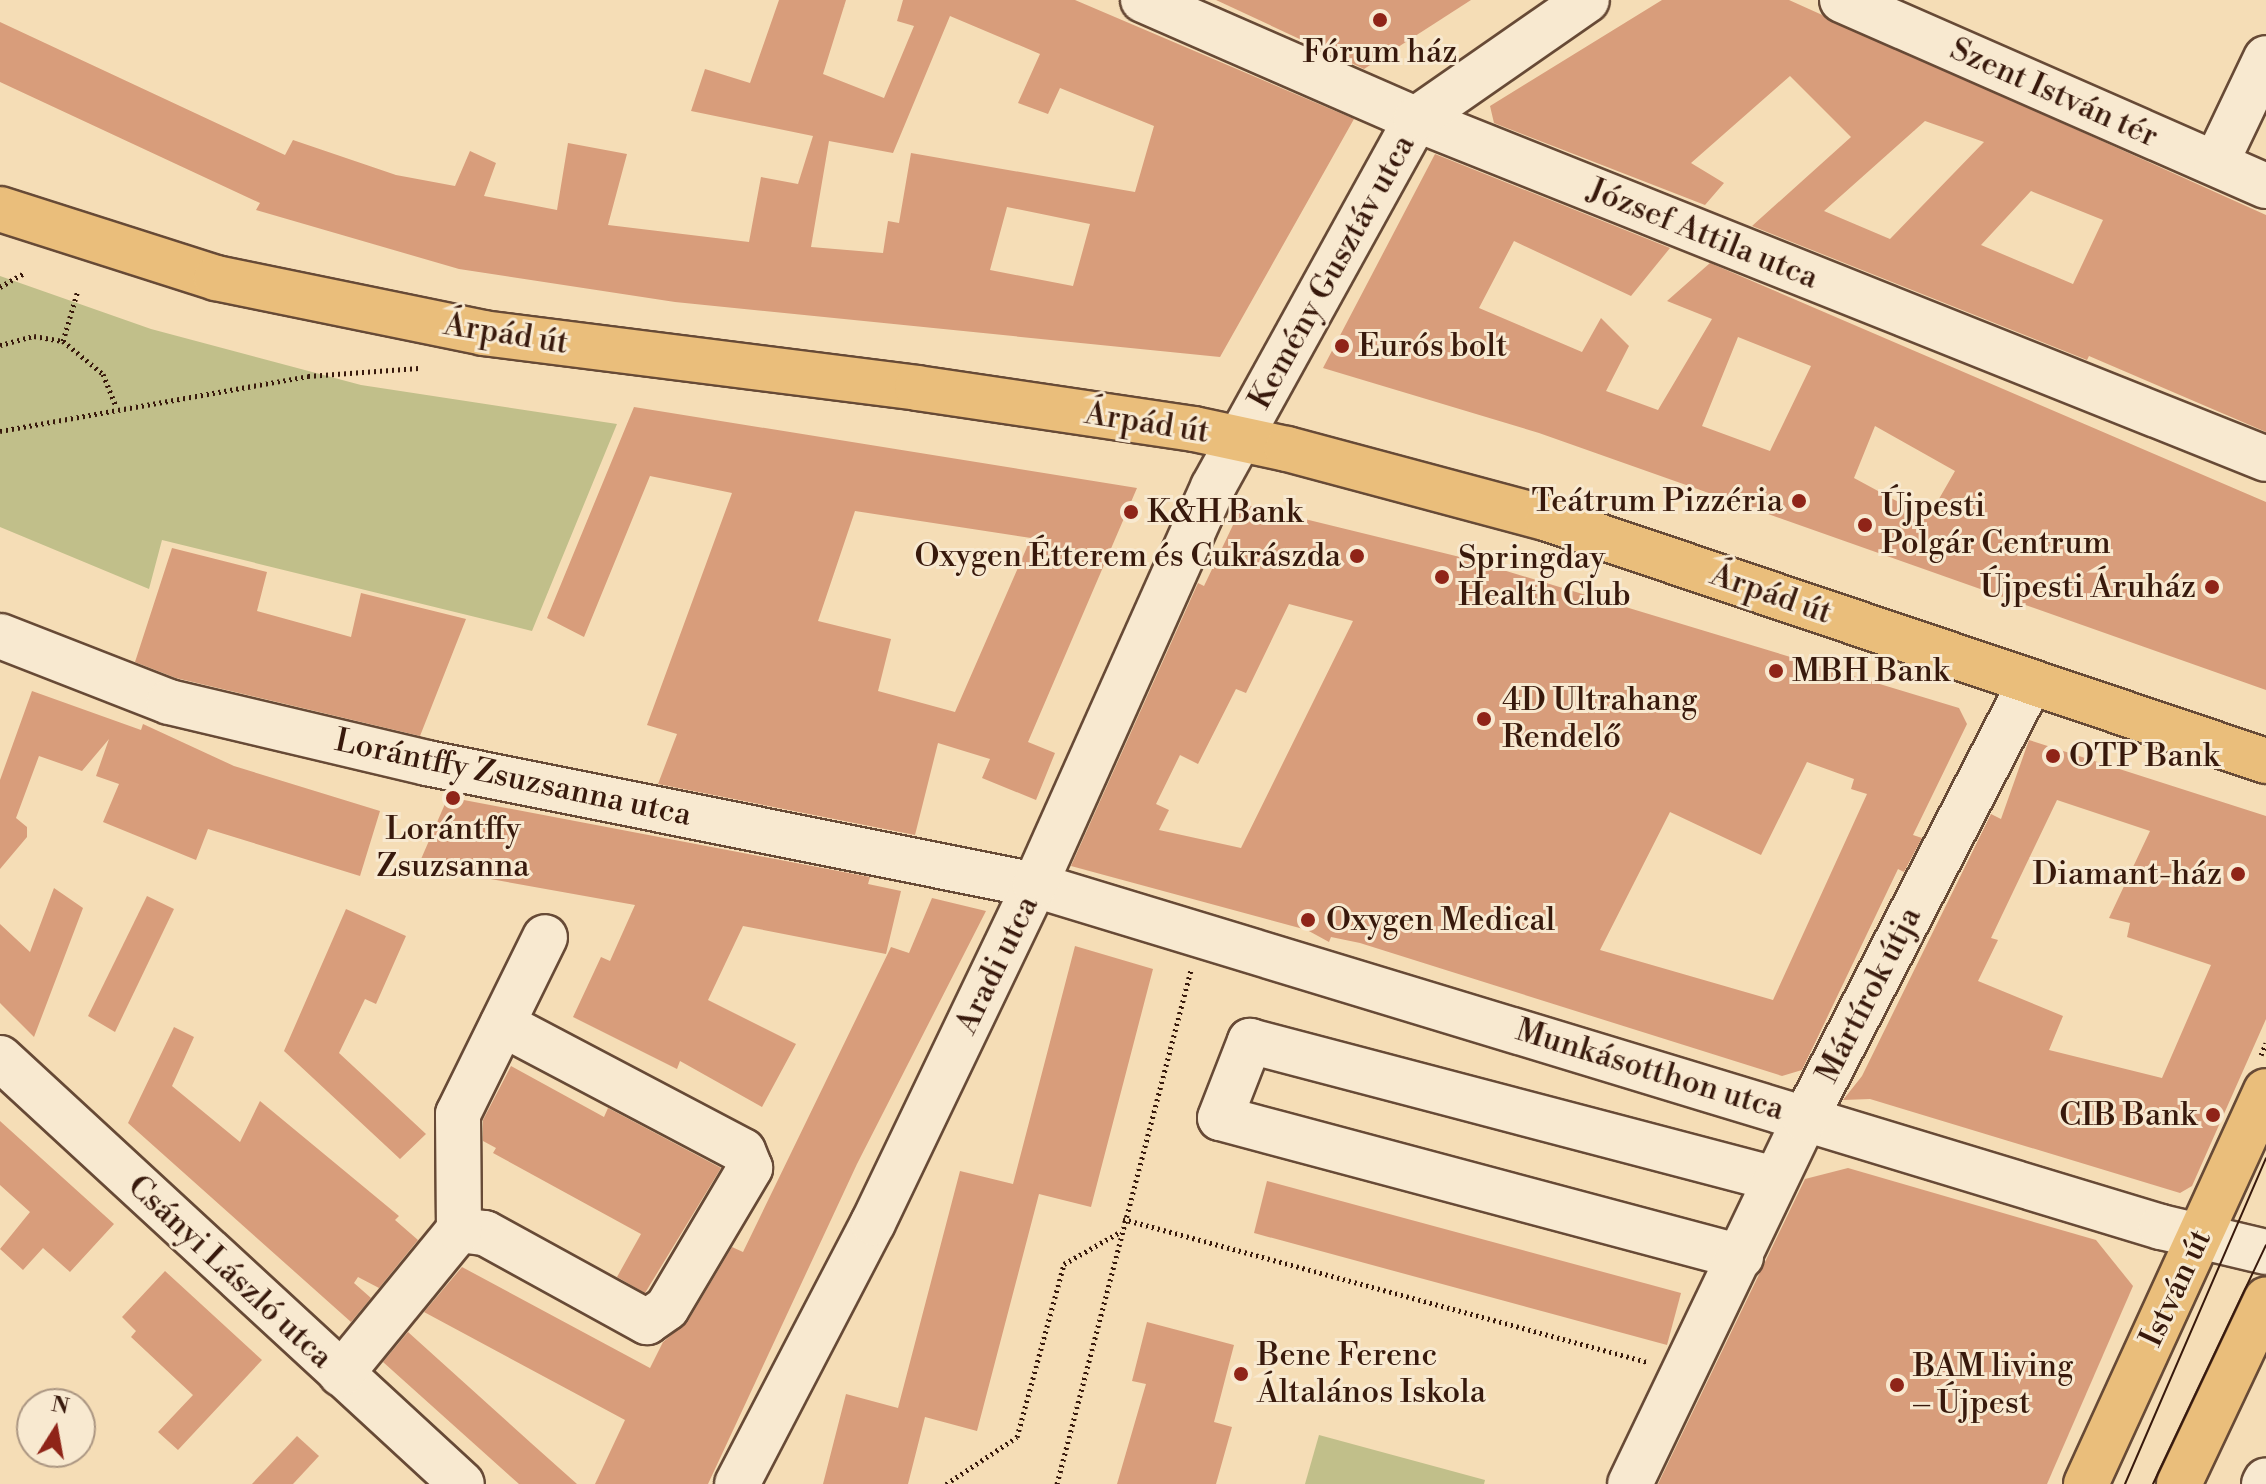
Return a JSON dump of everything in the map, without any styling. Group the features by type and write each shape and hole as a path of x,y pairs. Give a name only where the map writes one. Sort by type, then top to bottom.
{"main road":[{"name":"Árpád út","path":"0,209 241,284 483,333 917,388 1240,438 1548,519 2266,761"},
{"name":"István út","path":"2086,1484 2266,1091"},
{"path":"2179,1484 2266,1300"}],"street":[{"name":"József Attila utca","path":"1143,0 1416,119 2266,459"},
{"name":"Kemény Gusztáv utca","path":"1240,438 1416,119 1587,0"},
{"name":"Szent István tér","path":"1842,0 2266,186"},
{"path":"2216,163 2266,58"},
{"name":"Aradi utca","path":"737,1484 873,1223 1035,885 1240,438"},
{"name":"Lorántffy Zsuzsanna utca","path":"0,636 169,702 427,763 1035,885"},
{"name":"Mártírok útja","path":"1630,1484 1741,1257 1775,1179 2030,683"},
{"name":"Munkásotthon utca","path":"1035,885 1805,1119 2200,1236 2266,1252"},
{"path":"341,1374 459,1230 458,1114 545,937"},
{"path":"459,1230 485,1233 647,1322 667,1308 750,1168 743,1151 502,1024"},
{"path":"1741,1257 1220,1118 1250,1041 1775,1179"},
{"name":"Csányi László utca","path":"0,1058 462,1484"}],"path":[{"path":"0,287 24,273"},
{"path":"63,341 78,290"},
{"path":"0,345 34,336 63,341 103,374 116,407"},
{"path":"0,431 116,407 308,376 419,368"},
{"path":"1057,1484 1123,1219 1200,937"},
{"path":"1123,1219 1685,1373"},
{"path":"946,1484 1017,1437 1064,1264 1120,1232"}],"shaded area":[{"path":"0,276 151,329 361,385 617,424 532,631 162,540 149,589 0,527"},
{"path":"1319,1435 1485,1480 1484,1484 1305,1484"}],"building":[{"path":"779,0 846,0 823,74 884,98 914,26 897,21 903,0 1075,0 1354,119 1220,357 675,302 459,269 256,210 260,203 0,82 0,22 285,155 293,140 396,175 455,186 470,151 496,163 484,196 557,210 568,143 627,154 608,225 749,242 761,177 798,184 813,136 691,111 705,69 750,83","holes":["950,16 1040,54 1018,103 1048,114 1060,88 1154,126 1135,192 911,153 899,223 888,221 883,253 811,247 829,141 893,153","1007,207 1090,224 1073,286 990,270"]},
{"name":"Fórum ház","path":"1216,0 1471,0 1364,69"},
{"path":"1662,0 1789,0 2266,215 2266,432 2089,356 2087,360 1752,226 1851,137 1790,76 1691,163 1724,183 1705,205 1494,123 1490,106","holes":["1925,121 1984,142 1890,239 1824,211","2031,191 2103,220 2073,284 1981,245"]},
{"path":"1435,154 1670,248 1631,296 1514,241 1479,308 1582,352 1601,318 1629,346 1606,391 1658,410 1712,319 1667,301 1710,263 2266,502 2266,690 1539,433 1323,368","holes":["1738,337 1811,366 1770,451 1702,426","1875,426 1955,471 1928,518 1854,478"]},
{"path":"634,407 1137,488 1028,742 1055,753 1036,800 982,778 990,759 938,743 915,835 658,784 677,734 647,725 732,493 650,476 584,637 547,618","holes":["855,511 1031,538 955,712 878,691 891,639 818,621"]},
{"path":"1243,504 1460,557 1959,708 1967,724 1913,835 1922,838 1904,872 1898,869 1802,1070 1782,1076 1360,943 1331,937 1329,942 1307,930 1071,866 1198,583 1204,586","holes":["1289,604 1353,621 1241,848 1159,830 1169,810 1156,804 1180,755 1198,764 1236,689 1246,693","1807,762 1854,779 1851,789 1867,794 1773,1000 1600,950 1670,812 1761,855"]},
{"path":"172,548 267,572 257,611 351,637 361,593 466,619 420,736 176,678 135,662"},
{"path":"32,691 141,730 143,724 234,766 380,811 360,876 208,829 196,860 103,822 119,784 96,776 109,739 82,771 39,756 16,818 27,827 27,837 0,869 0,780"},
{"path":"2029,740 2266,816 2266,1019 2192,1186 2180,1193 1870,1099 1843,1100 1862,1076 1991,814 2001,819","holes":["2057,800 2150,831 2109,918 2130,923 2127,937 2211,965 2162,1078 2049,1050 2063,1016 1978,981 1998,940 1991,938"]},
{"path":"448,797 870,877 868,884 901,891 886,954 743,926 708,1000 796,1044 762,1107 680,1061 677,1069 573,1017 601,957 610,961 635,905 418,866"},
{"path":"54,888 83,908 34,1037 0,1003 0,924 30,952"},
{"path":"147,896 174,909 115,1032 88,1016"},
{"path":"932,898 986,911 857,1164 708,1484 595,1484 625,1420 424,1312 462,1267 650,1368 663,1342 688,1321 732,1247 743,1252 891,947 909,953"},
{"path":"346,909 406,936 376,1004 365,999 339,1053 426,1134 400,1159 284,1051"},
{"path":"1075,946 1153,969 1091,1207 1039,1194 977,1431 925,1417 908,1484 823,1484 846,1394 898,1408 960,1171 1013,1184"},
{"path":"174,1027 194,1037 172,1086 240,1142 260,1101 399,1216 395,1220 418,1240 379,1288 358,1277 354,1283 371,1298 351,1322 128,1123"},
{"path":"511,1066 604,1117 608,1108 721,1168 645,1293 617,1277 641,1234 493,1153 496,1148 483,1141 483,1120"},
{"path":"0,1121 114,1224 70,1272 43,1248 23,1270 0,1249 30,1212 0,1185"},
{"name":"BAM living – Újpest","path":"1848,1168 2096,1240 2133,1286 2047,1484 1658,1484 1805,1179"},
{"path":"1267,1181 1681,1293 1667,1345 1254,1233"},
{"path":"165,1271 262,1360 178,1450 158,1432 193,1395 131,1337 136,1331 122,1317"},
{"path":"1147,1322 1234,1345 1214,1422 1232,1427 1216,1484 1117,1484 1146,1384 1132,1381"},
{"path":"408,1332 577,1484 519,1484 383,1362"},
{"path":"297,1436 319,1456 293,1484 252,1484"}],"tram line":[{"path":"2125,1484 2266,1158"},
{"path":"2153,1484 2266,1245"}],"place":[{"name":"Fórum ház","path":"1380,20"},
{"name":"Eurós bolt","path":"1342,346"},
{"name":"Teátrum Pizzéria","path":"1799,501"},
{"name":"K&H Bank","path":"1131,512"},
{"name":"Újpesti Polgár Centrum","path":"1865,525"},
{"name":"Oxygen Étterem és Cukrászda","path":"1357,556"},
{"name":"Springday Health Club","path":"1442,577"},
{"name":"Újpesti Áruház","path":"2212,587"},
{"name":"MBH Bank","path":"1776,671"},
{"name":"4D Ultrahang Rendelő","path":"1484,719"},
{"name":"OTP Bank","path":"2053,756"},
{"name":"Lorántffy Zsuzsanna","path":"453,798"},
{"name":"Diamant-ház","path":"2238,874"},
{"name":"Oxygen Medical","path":"1308,920"},
{"name":"CIB Bank","path":"2213,1115"},
{"name":"Bene Ferenc Általános Iskola","path":"1241,1374"},
{"name":"BAM living – Újpest","path":"1897,1385"}]}
